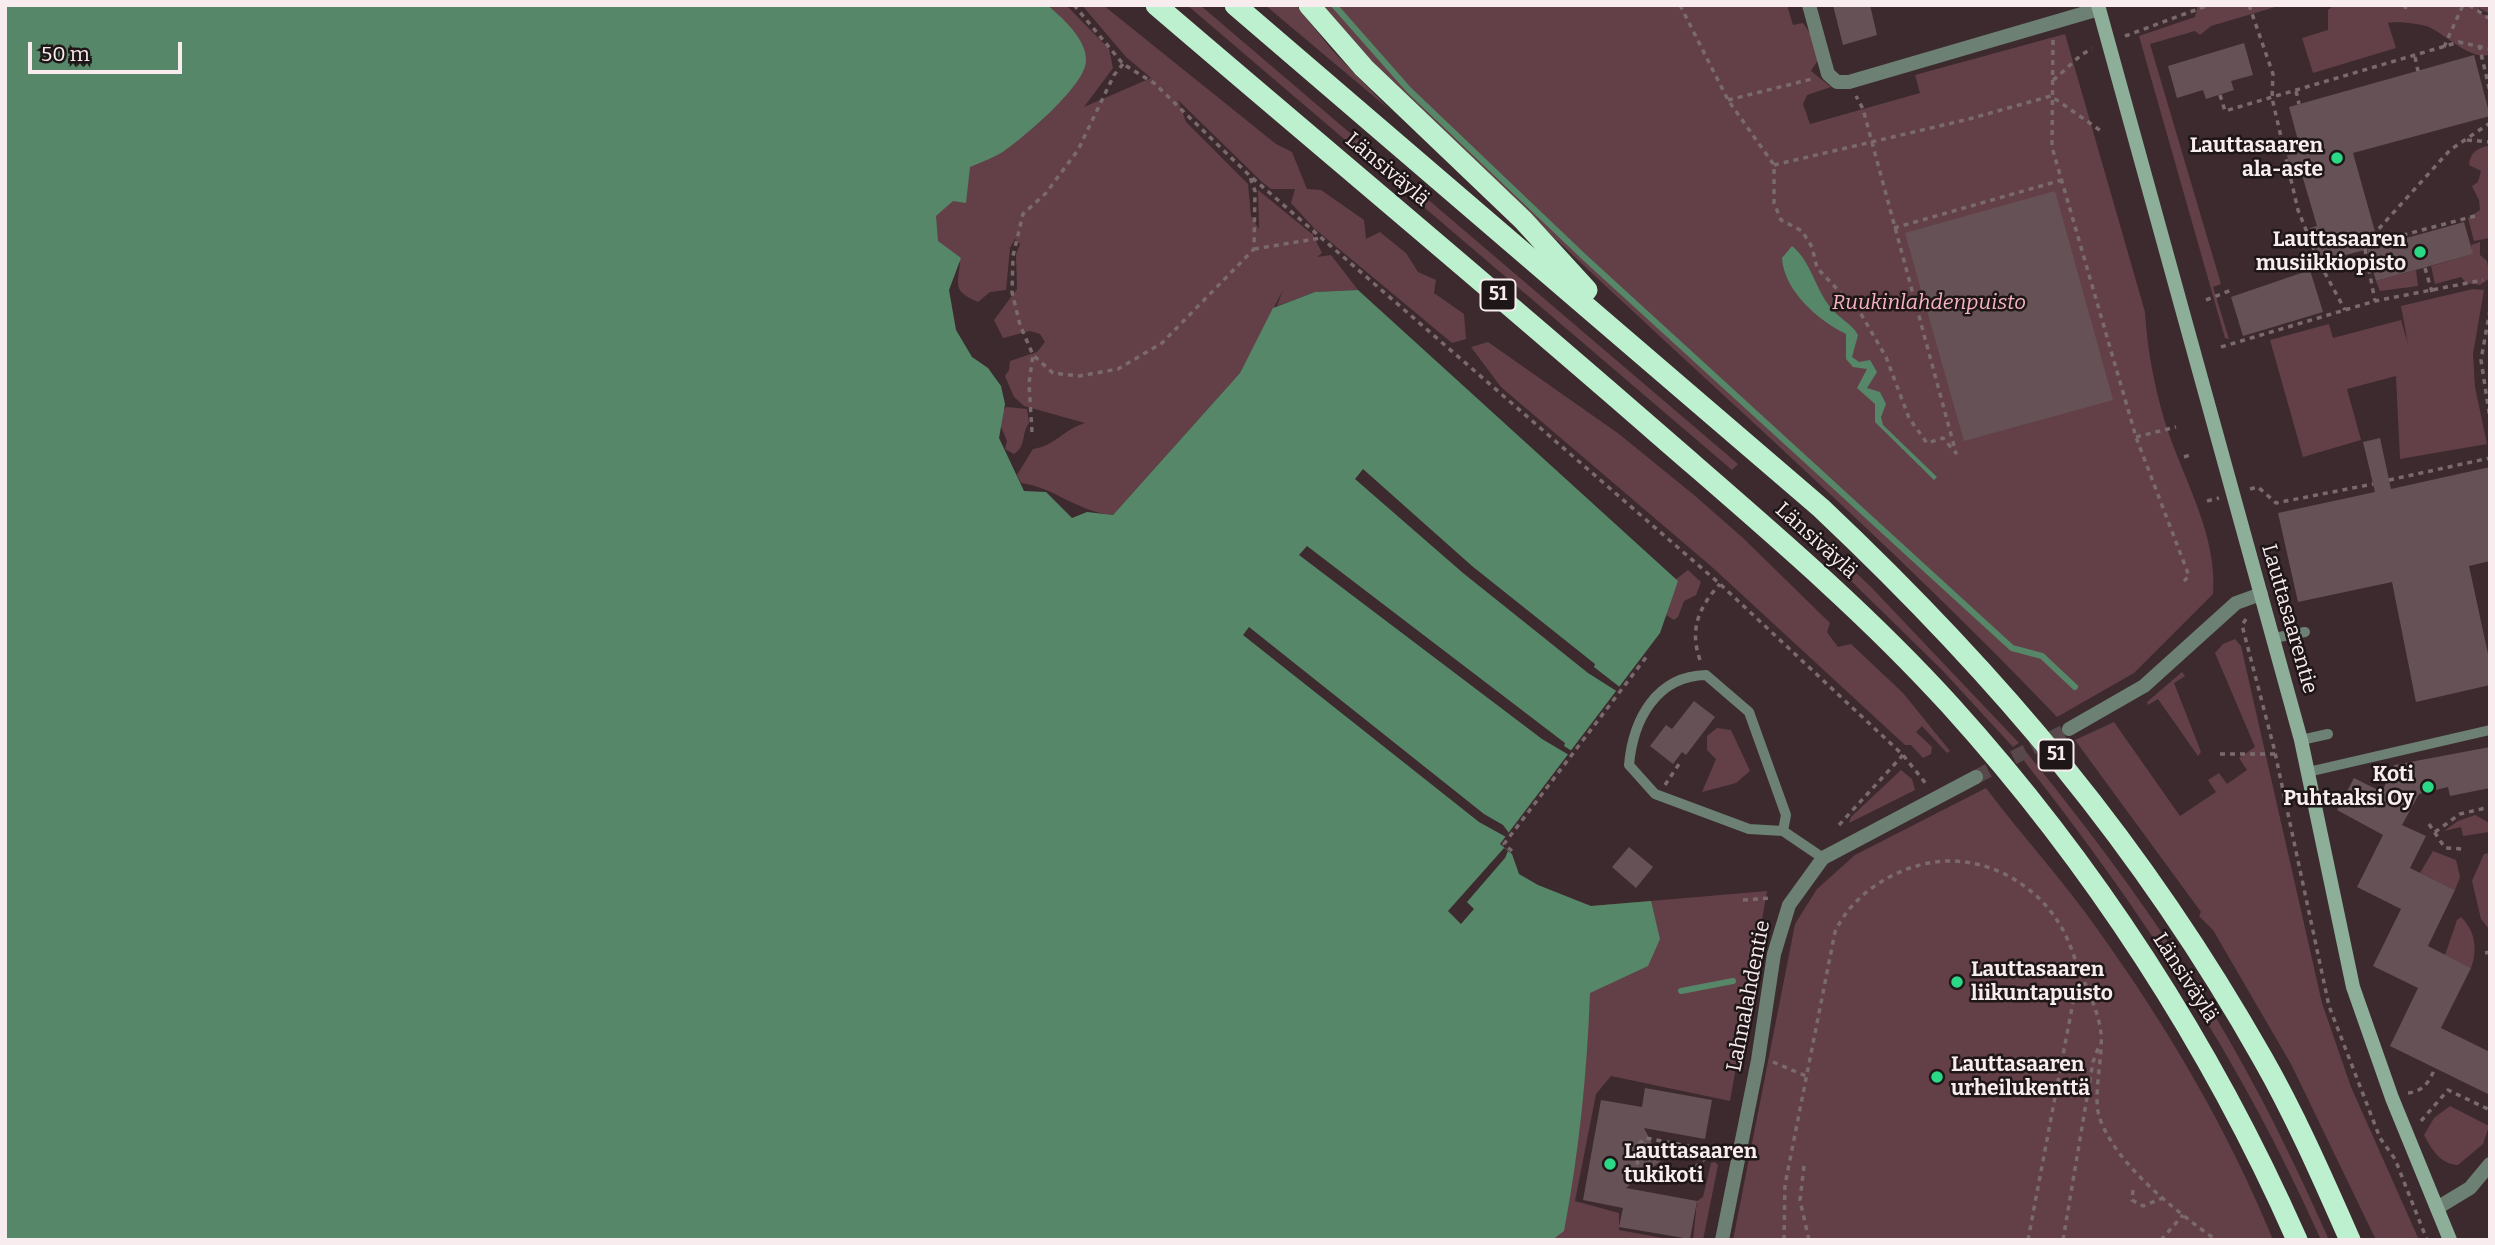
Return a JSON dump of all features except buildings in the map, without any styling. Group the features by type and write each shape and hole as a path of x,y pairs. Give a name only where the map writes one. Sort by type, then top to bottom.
{"highway":[{"name":"Länsiväylä","path":"1156,5 1731,497 1872,624 1952,708 2094,884 2161,984 2221,1083 2297,1240"},
{"name":"Länsiväylä","path":"1235,5 1650,358 1821,508 1908,590 1985,671 2071,773 2136,858 2204,958 2264,1061 2350,1240"},
{"path":"1309,5 1364,68 1523,220 1650,358"}],"main road":[{"name":"Lauttasaarentie","path":"2098,7 2301,740 2353,986 2388,1086 2449,1240"}],"street":[{"path":"1809,5 1828,74 1837,82 1849,82 2053,24 2098,7"},
{"path":"2068,729 2137,691 2236,603 2261,594"},
{"name":"Lahnalahdentie","path":"1722,1240 1758,1060 1774,954 1789,905 1823,858 1976,777"},
{"path":"2437,1208 2470,1188 2490,1164"}],"lane":[{"path":"2274,638 2305,632"},
{"path":"1783,831 1786,815 1749,712 1706,675 1676,679 1661,688 1632,740 1629,765 1658,795 1749,829 1783,831 1823,858"},
{"path":"2308,772 2490,730"},
{"path":"2301,740 2328,734"}],"path":[{"path":"1074,5 1123,64 1154,83 1249,175 1720,584 1903,755 1936,798"},
{"path":"1680,5 1728,100 1746,130 1774,165 1774,202 1782,220 1802,231 1812,247 1817,268 1861,314 1886,356 1909,418 1927,443 1943,438 1956,453 1863,109 1849,82"},
{"path":"2132,33 2209,5"},
{"path":"2249,5 2273,74 2272,98 2298,210 2319,262 2345,310"},
{"path":"2444,47 2466,5 2490,19"},
{"path":"2053,24 2052,147 2136,437 2189,576 2184,581"},
{"path":"2220,95 2225,111 2459,42 2490,49"},
{"path":"2479,45 2485,85 2490,92"},
{"path":"2053,80 2069,68 2080,54"},
{"path":"2415,57 2418,71"},
{"path":"2483,62 2490,65"},
{"path":"1123,64 1114,75 1078,150 1046,193 1023,214 1013,256 1012,292 1020,325 1033,355 1053,373 1079,376 1118,369 1162,344 1254,249 1321,238"},
{"path":"1728,100 1828,74"},
{"path":"2296,91 2299,104"},
{"path":"1774,165 2051,96 2101,131"},
{"path":"2475,216 2388,239 2375,233 2450,150 2490,123"},
{"path":"2465,140 2490,142"},
{"path":"1249,175 1255,191 1254,249"},
{"path":"1894,228 2062,180"},
{"path":"2365,249 2375,301"},
{"path":"2425,268 2432,292"},
{"path":"2221,347 2375,301 2483,280"},
{"path":"2206,300 2234,289"},
{"path":"2490,310 2481,360 2490,419"},
{"path":"1032,432 1029,394 1033,355"},
{"path":"2136,437 2176,427"},
{"path":"2184,457 2190,455"},
{"path":"2389,480 2490,458"},
{"path":"2233,494 2258,487 2276,503 2373,484"},
{"path":"1706,675 1694,644 1697,614 1720,584"},
{"path":"2242,625 2275,754 2329,1006 2380,1138 2395,1159 2427,1240"},
{"path":"1512,851 1504,844 1647,656"},
{"path":"2220,754 2275,754"},
{"path":"1839,825 1903,755"},
{"path":"1658,795 1681,761"},
{"path":"2435,832 2460,814 2489,808"},
{"path":"2430,824 2445,848 2463,849"},
{"path":"1784,1240 1785,1185 1835,932 1842,917 1876,885 1905,870 1939,861 1994,869 2011,876 2031,890 2060,925 2097,1016 2101,1041 2099,1117 2128,1165 2183,1215 2216,1240"},
{"path":"1742,900 1771,898"},
{"path":"2028,1240 2074,997"},
{"path":"2063,1240 2093,1062 2101,1041"},
{"path":"1775,1063 1806,1076"},
{"path":"2404,1094 2418,1092 2429,1082 2435,1068"},
{"path":"2417,1126 2448,1090 2490,1110"},
{"path":"1713,1150 1696,1169 1670,1182 1640,1180 1636,1174 1640,1143 1646,1138 1713,1150 1726,1153"},
{"path":"1804,1166 1800,1200 1809,1240"},
{"path":"2133,1190 2133,1199 2143,1206 2165,1197"},
{"path":"2161,1240 2183,1215"}],"green space":[{"path":"1032,5 1066,5 1109,49 1113,68 1084,107 1151,78 1126,57 1082,5 1103,5 1276,144 1292,152 1307,189 1321,190 1364,220 1366,239 1380,232 1406,253 1418,272 1436,280 1434,293 1464,314 1466,339 1452,343 1315,229 1313,235 1322,253 1317,257 1331,255 1358,290 1315,292 1277,306 1283,290 1240,373 1113,515 1100,513 1044,489 1021,483 1017,475 1033,449 1047,445 1085,423 1024,406 1014,397 1005,376 1010,361 1037,352 1045,342 1040,334 1030,331 1003,338 994,320 1017,289 1016,254 1020,244 1015,239 1010,248 1006,290 990,292 978,302 959,288 960,263 916,222","holes":["1178,100 1271,189 1295,189 1291,203 1314,228 1312,234 1258,190 1259,229 1251,216 1248,184 1186,122"]},
{"path":"1187,5 1200,5 1738,464 1732,470"},
{"path":"1265,5 1296,5 1332,50 1390,110"},
{"name":"Ruukinlahdenpuisto","path":"1321,5 1787,5 1793,25 1803,23 1816,42 1820,57 1811,71 1831,87 1807,95 1803,104 1810,124 1920,93 1915,75 2065,34 2145,312 2147,339 2164,419 2197,505 2210,549 2213,594 2134,673 2057,717 1869,531 1430,120 1374,64"},
{"path":"2198,5 2282,5 2211,26 2200,35 2195,31 2150,44 2221,284 2213,287 2229,339 2225,338 2139,36 2195,17"},
{"path":"2334,5 2490,5 2490,14 2479,8 2477,13 2490,16 2490,55 2467,51 2428,27 2392,22 2388,23 2396,48 2313,73 2302,38 2328,30 2328,10"},
{"path":"2490,147 2490,238 2474,241 2468,218 2480,210 2479,200 2472,186 2478,182 2481,171 2469,165 2474,152"},
{"path":"2480,242 2480,255 2487,261 2490,278 2480,285 2466,283 2461,277 2435,284 2431,266 2469,255 2472,252 2471,245"},
{"path":"2416,270 2418,286 2380,291 2376,281"},
{"path":"2473,289 2484,290 2473,354 2475,387 2487,444 2400,459 2396,376 2347,389 2361,440 2303,457 2270,340 2329,324 2333,338 2401,320 2408,344 2401,306"},
{"path":"1488,342 1619,434 1743,538 1830,623 1827,632 1838,647 1851,644 1903,693 1950,751 1947,753 1922,726 1916,732 1932,747 1931,754 1923,758 1911,745 1905,745 1712,567 1501,387 1471,347"},
{"path":"1007,407 1027,409 1029,423 1021,447 1014,454 1005,449 1007,441 996,415"},
{"path":"1804,524 1870,586 2019,743 2013,747 1942,670 1799,530"},
{"path":"1688,570 1701,582 1696,595 1684,601 1678,617 1674,620 1663,613 1675,580"},
{"path":"2235,639 2241,646 2322,1003 2351,1087 2419,1240 2376,1240 2291,1064 2213,930 2199,916 2201,912 2075,740 2114,722 2180,816 2216,792 2208,780 2219,773 2227,784 2247,770 2239,758 2255,747 2215,653 2223,644"},
{"path":"2182,672 2185,676 2174,683 2201,752 2198,756 2158,699 2148,705 2147,702"},
{"path":"1717,728 1731,730 1750,771 1736,783 1702,792 1716,759 1707,750 1707,736"},
{"path":"2027,753 2084,825 2190,975 2262,1100 2329,1240 2321,1240 2258,1111 2186,989 2107,872 2021,757"},
{"path":"1901,770 1912,779 1915,790 1849,823 1851,817"},
{"name":"Lauttasaaren liikuntapuisto","path":"1986,788 2085,912 2148,1003 2216,1119 2273,1240 1733,1240 1795,924 1817,889 1855,855"},
{"path":"2475,815 2488,822 2489,832 2463,836 2461,827 2444,831 2458,821"},
{"path":"2433,851 2456,860 2460,877 2455,890 2420,873"},
{"path":"2490,853 2489,929 2481,919 2472,881 2484,854"},
{"path":"1767,891 1730,1101 1611,1076 1596,1094 1575,1201 1619,1213 1619,1230 1673,1240 1441,1240 1592,906"},
{"path":"2461,917 2474,941 2471,968 2445,955 2457,920"},
{"path":"2450,1106 2489,1126 2483,1144 2458,1165 2441,1159 2424,1135 2434,1118"},
{"path":"1711,1163 1718,1165 1703,1240 1693,1240 1697,1201 1703,1197"}],"shaded area":[{"path":"5,5 1047,5 1067,23 1083,45 1086,61 1083,71 1065,97 1025,135 1000,153 970,167 966,203 953,201 936,216 938,241 961,258 949,290 956,330 972,357 988,368 1001,386 1005,404 999,438 1024,491 1046,492 1072,518 1087,512 1113,515 1240,373 1273,308 1315,292 1358,290 1678,581 1660,633 1500,844 1512,854 1519,874 1538,885 1591,906 1651,901 1660,939 1648,966 1590,993 1582,1113 1564,1231 1552,1240 5,1240"},
{"path":"1792,246 1804,259 1831,308 1858,335 1852,357 1859,362 1870,360 1877,372 1867,388 1880,392 1886,404 1881,417 1883,425 1937,477 1934,480 1875,422 1875,404 1857,388 1867,369 1853,367 1846,359 1846,334 1814,313 1789,282 1782,258"}],"pier":[{"path":"1363,469 1472,566 1595,664 1594,667 1621,688 1618,692 1588,673 1463,573 1355,479"},
{"path":"1307,546 1565,743 1564,746 1572,751 1569,755 1542,739 1299,555"},
{"path":"1249,627 1484,814 1503,825 1509,833 1506,837 1479,822 1243,635"},
{"path":"1504,848 1508,851 1505,858 1467,902 1474,909 1461,924 1448,911"}],"waterway":[{"path":"1334,5 1409,90 1583,256 2012,648 2042,656 2075,687"},
{"path":"1681,991 1733,981"}],"tunnel":[{"path":"1976,777 2069,729"}],"place":[{"name":"Lauttasaaren ala-aste","path":"2337,158"},
{"name":"Lauttasaaren musiikkiopisto","path":"2420,252"},
{"name":"Koti Puhtaaksi Oy","path":"2428,787"},
{"name":"Lauttasaaren liikuntapuisto","path":"1957,982"},
{"name":"Lauttasaaren urheilukenttä","path":"1937,1077"},
{"name":"Lauttasaaren tukikoti","path":"1610,1164"}]}
